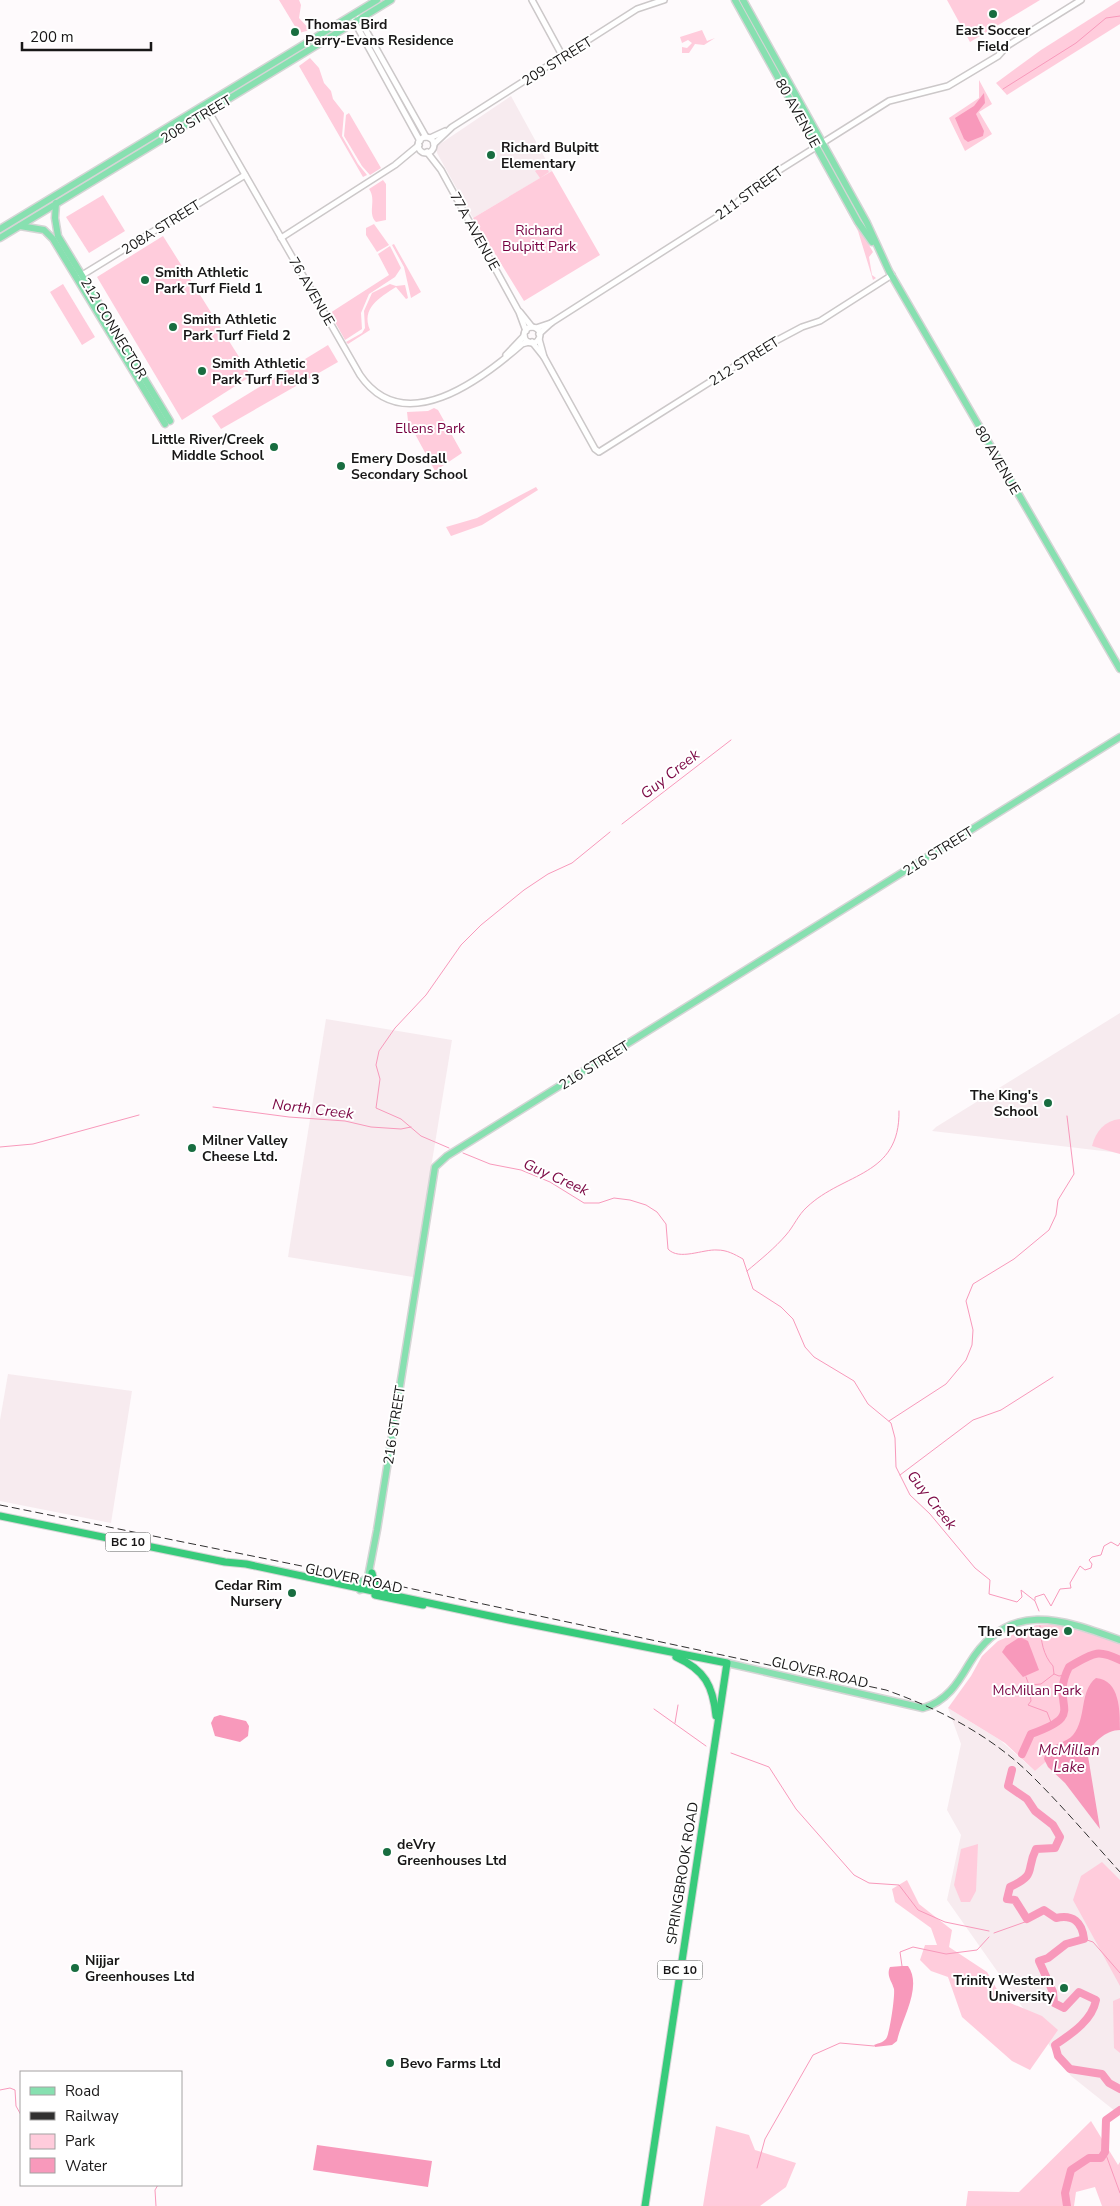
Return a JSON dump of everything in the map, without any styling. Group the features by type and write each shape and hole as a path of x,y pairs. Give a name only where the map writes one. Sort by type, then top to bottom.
{"highway":[{"name":"GLOVER ROAD","path":"0,1516 225,1562 254,1570 403,1596 478,1614"},
{"path":"372,1573 374,1581 382,1589 403,1596"},
{"name":"GLOVER ROAD","path":"359,1588 406,1602 478,1614 727,1663"},
{"path":"667,1652 693,1667 709,1684 715,1701 716,1734"},
{"name":"SPRINGBROOK ROAD","path":"645,2206 727,1663"}],"main road":[{"name":"208 STREET","path":"0,238 209,112 355,18 377,0"},
{"name":"208 STREET","path":"0,229 355,18 391,0"},
{"name":"80 AVENUE","path":"735,0 867,223 878,251 1120,669"},
{"name":"80 AVENUE","path":"743,0 820,145"},
{"path":"55,237 56,204"},
{"path":"19,226 44,230 55,237"},
{"name":"212 CONNECTOR","path":"55,237 168,422"},
{"name":"216 STREET","path":"359,1588 368,1577 378,1530 435,1167 447,1156 1120,737"},
{"path":"359,1588 369,1586 378,1530"},
{"name":"GLOVER ROAD","path":"727,1663 923,1708 944,1697 953,1689 973,1657 987,1641 1000,1631 1019,1623 1042,1618 1075,1623 1120,1640"}],"street":[{"path":"532,0 563,57"},
{"name":"209 STREET","path":"419,143 452,127 637,10 664,0"},
{"name":"211 STREET","path":"531,342 551,323 734,206 751,188 889,101 948,86 998,56 1007,46 1080,0"},
{"path":"355,18 428,137 441,170"},
{"path":"355,18 419,143 401,161"},
{"name":"76 AVENUE","path":"209,112 370,388 382,396 411,404 438,400 484,373 506,355"},
{"name":"209 STREET","path":"425,152 452,127"},
{"name":"77A AVENUE","path":"419,143 441,170 519,312 525,333 531,342"},
{"path":"281,238 401,161 425,152"},
{"name":"208A STREET","path":"80,277 245,175"},
{"name":"212 STREET","path":"544,357 595,450 599,452 770,344 802,327 820,321 892,275"},
{"name":"77A AVENUE","path":"519,312 539,336"},
{"name":"211 STREET","path":"525,333 551,323"},
{"path":"506,355 525,333"},
{"path":"539,336 544,357"},
{"path":"506,355 531,342 544,357"}],"shaded area":[{"name":"Richard Bulpitt Elementary","path":"511,96 552,171 473,218 437,153 437,146"},
{"name":"The King's School","path":"1120,1013 1120,1153 932,1131 936,1127"},
{"path":"326,1019 452,1040 413,1277 288,1257"},
{"path":"8,1374 132,1391 111,1523 0,1501 0,1420"},
{"name":"Trinity Western University","path":"948,1708 1000,1740 1035,1771 1100,1715 1120,1720 1120,2115 1071,2076 947,1900 961,1835 947,1810 961,1744"}],"green space":[{"path":"279,0 299,0 301,5 299,18 310,30 299,33"},
{"path":"947,0 1040,0 970,42"},
{"path":"1120,0 1120,24 1007,95 996,83 1041,50"},
{"path":"702,30 707,41 715,38 704,45 695,44 689,53 682,53 682,47 687,48 692,43 688,40 682,43 680,37"},
{"path":"310,58 319,68 324,83 344,113 342,136 358,164 367,175 363,177 299,66"},
{"path":"979,80 992,104 979,112 992,134 965,151 949,118 979,98"},
{"path":"349,113 381,168 370,175 362,166 344,136 346,115"},
{"path":"816,154 873,252 869,257 872,275 876,278 873,280 858,231"},
{"path":"545,165 549,172 540,178 535,171"},
{"name":"Richard Bulpitt Park","path":"552,171 600,255 524,301 473,218"},
{"path":"383,180 386,184 386,220 376,222 372,215 372,198 369,189"},
{"path":"103,195 125,231 89,253 66,217"},
{"path":"374,224 389,245 377,252 366,235 366,228"},
{"path":"163,236 251,376 182,420 97,277"},
{"path":"394,244 421,292 411,298 404,267 392,245"},
{"path":"390,246 401,268 395,277 369,294 361,313 362,329 345,340 330,313 389,275 378,254"},
{"path":"63,284 95,337 82,345 50,292"},
{"path":"390,284 396,286 405,285 408,298 406,299 396,287 384,295 373,304 370,310 368,322 370,330 348,344 346,342 362,333 365,328 364,311 372,293"},
{"path":"328,345 338,362 221,429 212,416"},
{"name":"Ellens Park","path":"434,408 438,410 462,453 435,471 408,421 407,412 428,411"},
{"path":"536,487 538,490 482,525 451,536 446,527 477,518"},
{"path":"1120,1119 1120,1154 1092,1146 1098,1131 1105,1124"},
{"name":"McMillan Park","path":"1057,1624 1079,1629 1120,1644 1120,1720 1100,1715 1035,1771 1005,1743 948,1708 971,1676 982,1656 998,1641 1036,1625"},
{"path":"978,1844 976,1891 970,1902 961,1902 954,1885 961,1849"},
{"path":"1102,1862 1120,1880 1120,1986 1073,1900 1081,1876"},
{"path":"907,1880 919,1904 952,1930 949,1947 987,1972 1003,2000 1042,2016 1058,2030 1030,2070 1012,2061 962,2017 948,1977 931,1971 920,1960 925,1945 937,1945 931,1928 895,1902 892,1889"},
{"path":"1120,1998 1120,2053 1114,2048 1113,2001"},
{"path":"1091,2121 1118,2165 1120,2162 1120,2206 1102,2206 1095,2187 1076,2192 1074,2206 966,2206 968,2191 1019,2192"},
{"path":"716,2126 749,2135 755,2150 796,2163 786,2187 760,2206 703,2206"}],"water":[{"path":"984,93 985,103 976,114 984,131 983,136 968,142 964,139 955,118 974,106"},
{"path":"1020,1637 1028,1641 1039,1670 1023,1677 1002,1652 1006,1646"},
{"name":"McMillan Lake","path":"1096,1678 1110,1684 1114,1690 1119,1706 1120,1722 1120,1730 1110,1732 1100,1738 1092,1746 1088,1756 1100,1829 1065,1783 1048,1767 1044,1759 1046,1750 1073,1735 1080,1721 1087,1690"},
{"path":"220,1715 246,1721 249,1726 248,1736 240,1742 215,1736 211,1723 214,1717"},
{"path":"908,1966 912,1974 912,1993 897,2041 892,2045 875,2047 874,2045 886,2039 891,2021 894,1989 889,1976 890,1967"},
{"path":"317,2145 432,2161 428,2187 313,2170"}],"waterway":[{"path":"1003,89 1076,43 1106,18 1120,16"},
{"name":"Guy Creek","path":"622,824 731,740"},
{"name":"Guy Creek","path":"449,1148 421,1136 401,1119 376,1108 380,1079 376,1065 379,1051 395,1028 426,995 461,945 481,925 524,890 548,874 572,863 610,832"},
{"name":"North Creek","path":"213,1107 289,1117 345,1121 371,1127 401,1129 411,1127"},
{"path":"747,1271 782,1240 807,1207 822,1196 867,1171 880,1161 890,1149 897,1133 899,1111"},
{"name":"North Creek","path":"0,1147 33,1144 139,1115"},
{"path":"889,1421 946,1384 966,1360 972,1345 973,1330 966,1301 973,1284 1014,1259 1049,1230 1056,1215 1058,1200 1074,1174 1067,1116"},
{"name":"Guy Creek","path":"463,1153 490,1164 521,1170 550,1182 584,1203 599,1203 614,1198 646,1205 657,1212 666,1224 668,1249 678,1254 721,1250 743,1259 753,1289 781,1307 793,1319 805,1347 814,1357 854,1381 868,1404 891,1423 895,1438 896,1467 910,1495 930,1514 975,1568 990,1580 989,1594 1017,1602 1022,1597 1021,1590 1035,1601 1039,1611"},
{"path":"900,1475 973,1420 1001,1410 1053,1377"},
{"name":"Guy Creek","path":"1035,1600 1035,1597 1044,1594 1051,1606 1060,1589 1071,1588 1070,1583 1080,1566 1085,1570 1091,1568 1092,1564 1089,1560 1092,1557 1101,1555 1104,1546 1111,1542 1118,1546 1120,1543"},
{"path":"1040,1626 1043,1648 1053,1666 1054,1674 1041,1684 1029,1685 1031,1701 1028,1705 1047,1712 1052,1725"},
{"path":"1022,1754 1031,1734 1049,1727 1059,1720 1063,1714 1062,1692 1069,1667 1094,1654 1105,1654 1120,1660"},
{"path":"1054,1674 1059,1676 1065,1675"},
{"path":"1026,1677 1029,1685"},
{"path":"675,1723 678,1705"},
{"path":"654,1709 706,1746"},
{"path":"731,1753 769,1767 796,1809 854,1875 869,1883 899,1885 918,1910 945,1922 989,1931"},
{"path":"1012,1770 1008,1786 1027,1799 1035,1811 1053,1825 1060,1837 1055,1848 1036,1849 1028,1875 1019,1883 1010,1887 1007,1899 1015,1900 1027,1919 1044,1910 1056,1918 1072,1918 1079,1924 1084,1939 1066,1944 1048,1958 1039,1961 1053,1992 1054,2003 1064,2008 1079,1992 1096,2000 1094,2008 1085,2021 1055,2045 1058,2056 1070,2069 1102,2074 1109,2083 1120,2089"},
{"path":"994,1933 1025,1922 1027,1919"},
{"path":"902,1966 900,1952 913,1947 946,1954 977,1950 989,1937"},
{"path":"1084,1939 1093,1942 1120,1973"},
{"path":"757,2168 765,2139 813,2055 840,2043 874,2046"},
{"path":"0,2090 10,2088 15,2090 16,2106 20,2113"},
{"path":"1067,2206 1065,2193 1071,2170 1089,2158 1101,2158 1105,2152 1106,2120 1120,2110"},
{"path":"1105,2152 1120,2193"},
{"path":"156,2206 155,2190 157,2186"}],"railway":[{"path":"0,1505 366,1579 886,1690 946,1715 1002,1750 1046,1790 1120,1872"}],"place":[{"name":"East Soccer Field","path":"993,14"},
{"name":"Thomas Bird Parry-Evans Residence","path":"295,32"},
{"name":"Richard Bulpitt Elementary","path":"491,155"},
{"name":"Smith Athletic Park Turf Field 1","path":"145,280"},
{"name":"Smith Athletic Park Turf Field 2","path":"173,327"},
{"name":"Smith Athletic Park Turf Field 3","path":"202,371"},
{"name":"Little River/Creek Middle School","path":"274,447"},
{"name":"Emery Dosdall Secondary School","path":"341,466"},
{"name":"The King's School","path":"1048,1103"},
{"name":"Milner Valley Cheese Ltd.","path":"192,1148"},
{"name":"Cedar Rim Nursery","path":"292,1593"},
{"name":"The Portage","path":"1068,1631"},
{"name":"deVry Greenhouses Ltd","path":"387,1852"},
{"name":"Nijjar Greenhouses Ltd","path":"75,1968"},
{"name":"Trinity Western University","path":"1064,1988"},
{"name":"Bevo Farms Ltd","path":"390,2063"}]}
